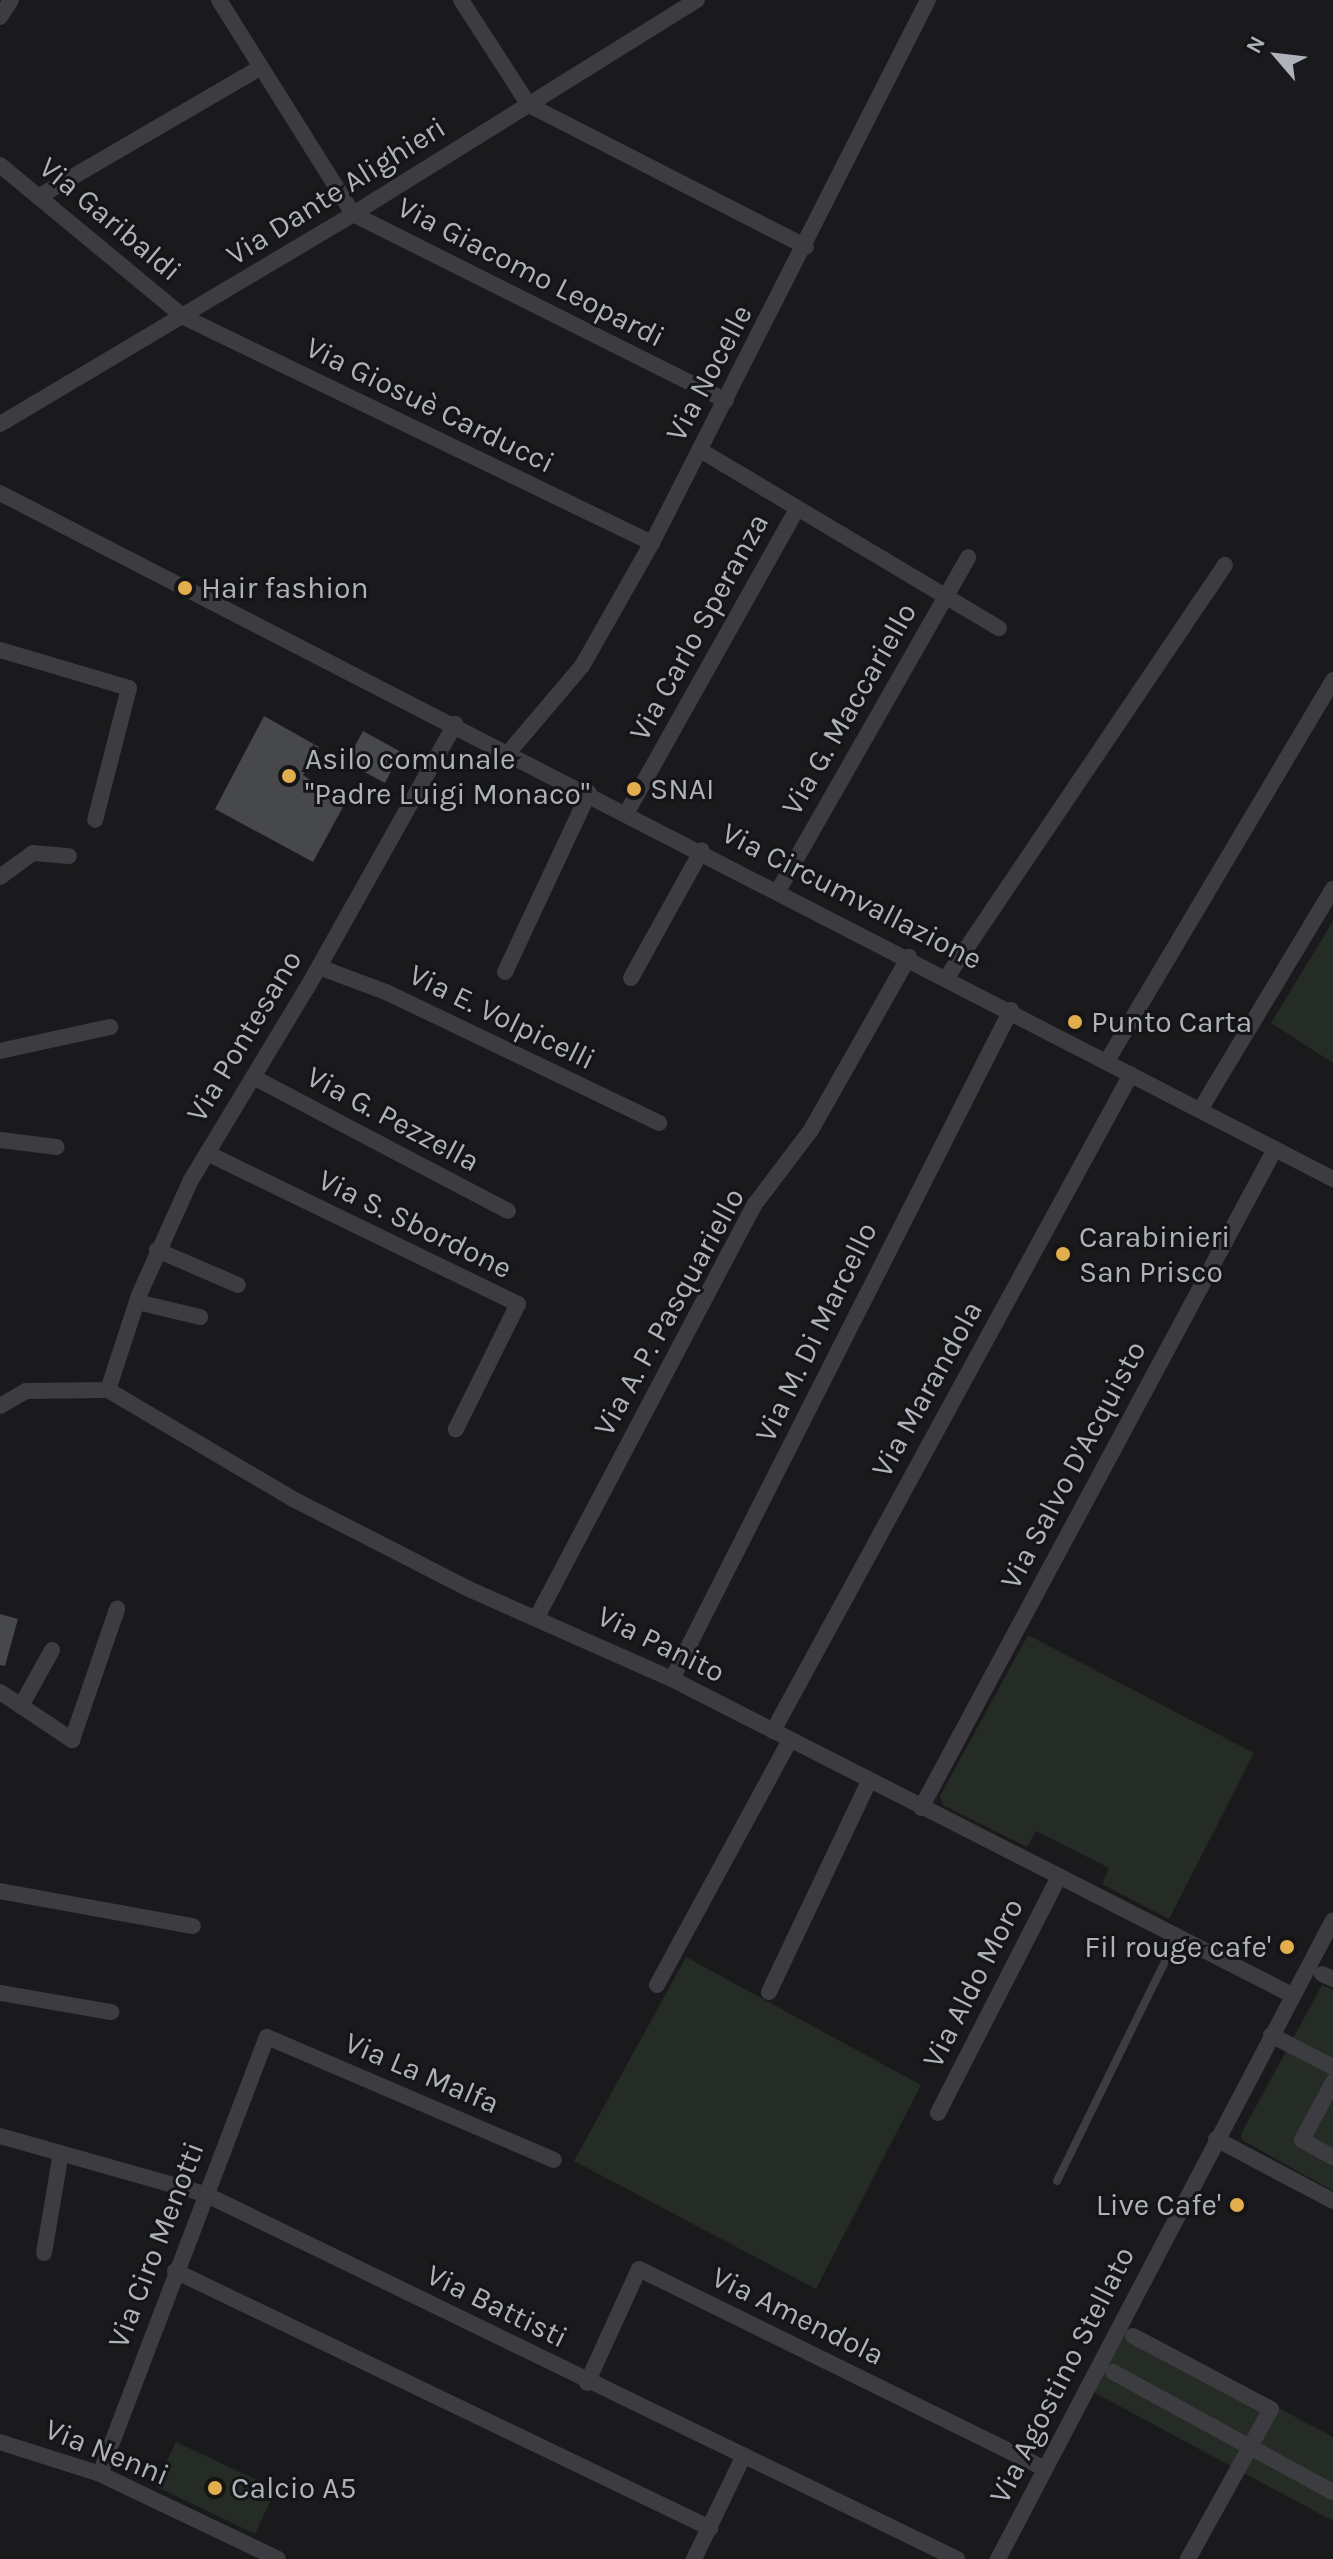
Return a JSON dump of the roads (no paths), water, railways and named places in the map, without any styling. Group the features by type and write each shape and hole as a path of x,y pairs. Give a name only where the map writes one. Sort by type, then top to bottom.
{"street":[{"path":"0,17 11,0"},
{"path":"219,0 353,214"},
{"path":"461,0 529,105 806,247"},
{"name":"Via Dante Alighieri","path":"0,424 184,317 697,0"},
{"name":"Via Nocelle","path":"509,752 582,666 652,543 806,247 928,0"},
{"path":"38,197 261,67"},
{"name":"Via Garibaldi","path":"0,165 184,317"},
{"name":"Via Giacomo Leopardi","path":"353,214 726,401"},
{"name":"Via Giosuè Carducci","path":"184,317 652,543"},
{"path":"700,450 796,511 999,628"},
{"name":"Via Circumvallazione","path":"0,493 779,889 1333,1179"},
{"name":"Via Carlo Speranza","path":"627,812 796,511"},
{"name":"Via G. Maccariello","path":"779,889 968,557"},
{"path":"947,977 1225,565"},
{"path":"0,650 129,688 95,820"},
{"path":"1107,1061 1333,680"},
{"name":"Via Pontesano","path":"108,1390 157,1250 207,1153 319,967 455,724"},
{"path":"505,972 589,793"},
{"path":"631,978 702,850"},
{"path":"0,877 33,853 69,856"},
{"path":"1200,1110 1333,889"},
{"name":"Via A. P. Pasquariello","path":"537,1617 755,1204 804,1141 909,957"},
{"name":"Via E. Volpicelli","path":"319,967 386,992 659,1123"},
{"name":"Via M. Di Marcello","path":"672,1679 1011,1010"},
{"path":"0,1051 110,1027"},
{"name":"Via Marandola","path":"773,1731 1131,1074"},
{"name":"Via G. Pezzella","path":"253,1077 508,1211"},
{"path":"0,1140 57,1147"},
{"name":"Via Salvo D'Acquisto","path":"921,1808 1275,1149"},
{"name":"Via S. Sbordone","path":"207,1153 518,1304 456,1429"},
{"path":"157,1250 238,1285"},
{"path":"137,1302 200,1317"},
{"path":"0,1406 26,1391 108,1390"},
{"name":"Via Panito","path":"108,1390 293,1499 471,1590 672,1679 1292,1995"},
{"path":"0,1692 72,1740 117,1609"},
{"path":"21,1706 52,1650"},
{"path":"657,1985 790,1740"},
{"path":"769,1992 869,1781"},
{"name":"Via Aldo Moro","path":"938,2113 1058,1878"},
{"path":"0,1891 193,1926"},
{"name":"Via Agostino Stellato","path":"998,2559 1333,1920"},
{"path":"0,1993 111,2012"},
{"path":"1271,2035 1333,2067"},
{"name":"Via La Malfa","path":"267,2037 554,2160"},
{"name":"Via Ciro Menotti","path":"100,2474 175,2271 267,2037"},
{"path":"1333,2082 1302,2140 1333,2157"},
{"name":"Via Battisti","path":"0,2136 205,2194 587,2383 744,2455 957,2559"},
{"path":"1216,2139 1333,2201"},
{"path":"44,2253 61,2153"},
{"name":"Via Amendola","path":"587,2383 639,2269 1044,2468"},
{"path":"175,2271 710,2528"},
{"path":"1133,2336 1271,2409 1188,2559"},
{"path":"1113,2372 1333,2492"},
{"name":"Via Nenni","path":"0,2442 100,2474 278,2559"},
{"path":"694,2559 744,2455"}],"lane":[{"path":"1057,2181 1177,1937"}],"place":[{"name":"Hair fashion","path":"185,588"},
{"name":"Asilo comunale \"Padre Luigi Monaco\"","path":"289,776"},
{"name":"SNAI","path":"634,789"},
{"name":"Punto Carta","path":"1075,1022"},
{"name":"Carabinieri San Prisco","path":"1063,1254"},
{"name":"Fil rouge cafe'","path":"1287,1947"},
{"name":"Live Cafe'","path":"1237,2205"},
{"name":"Calcio A5","path":"215,2488"}]}
